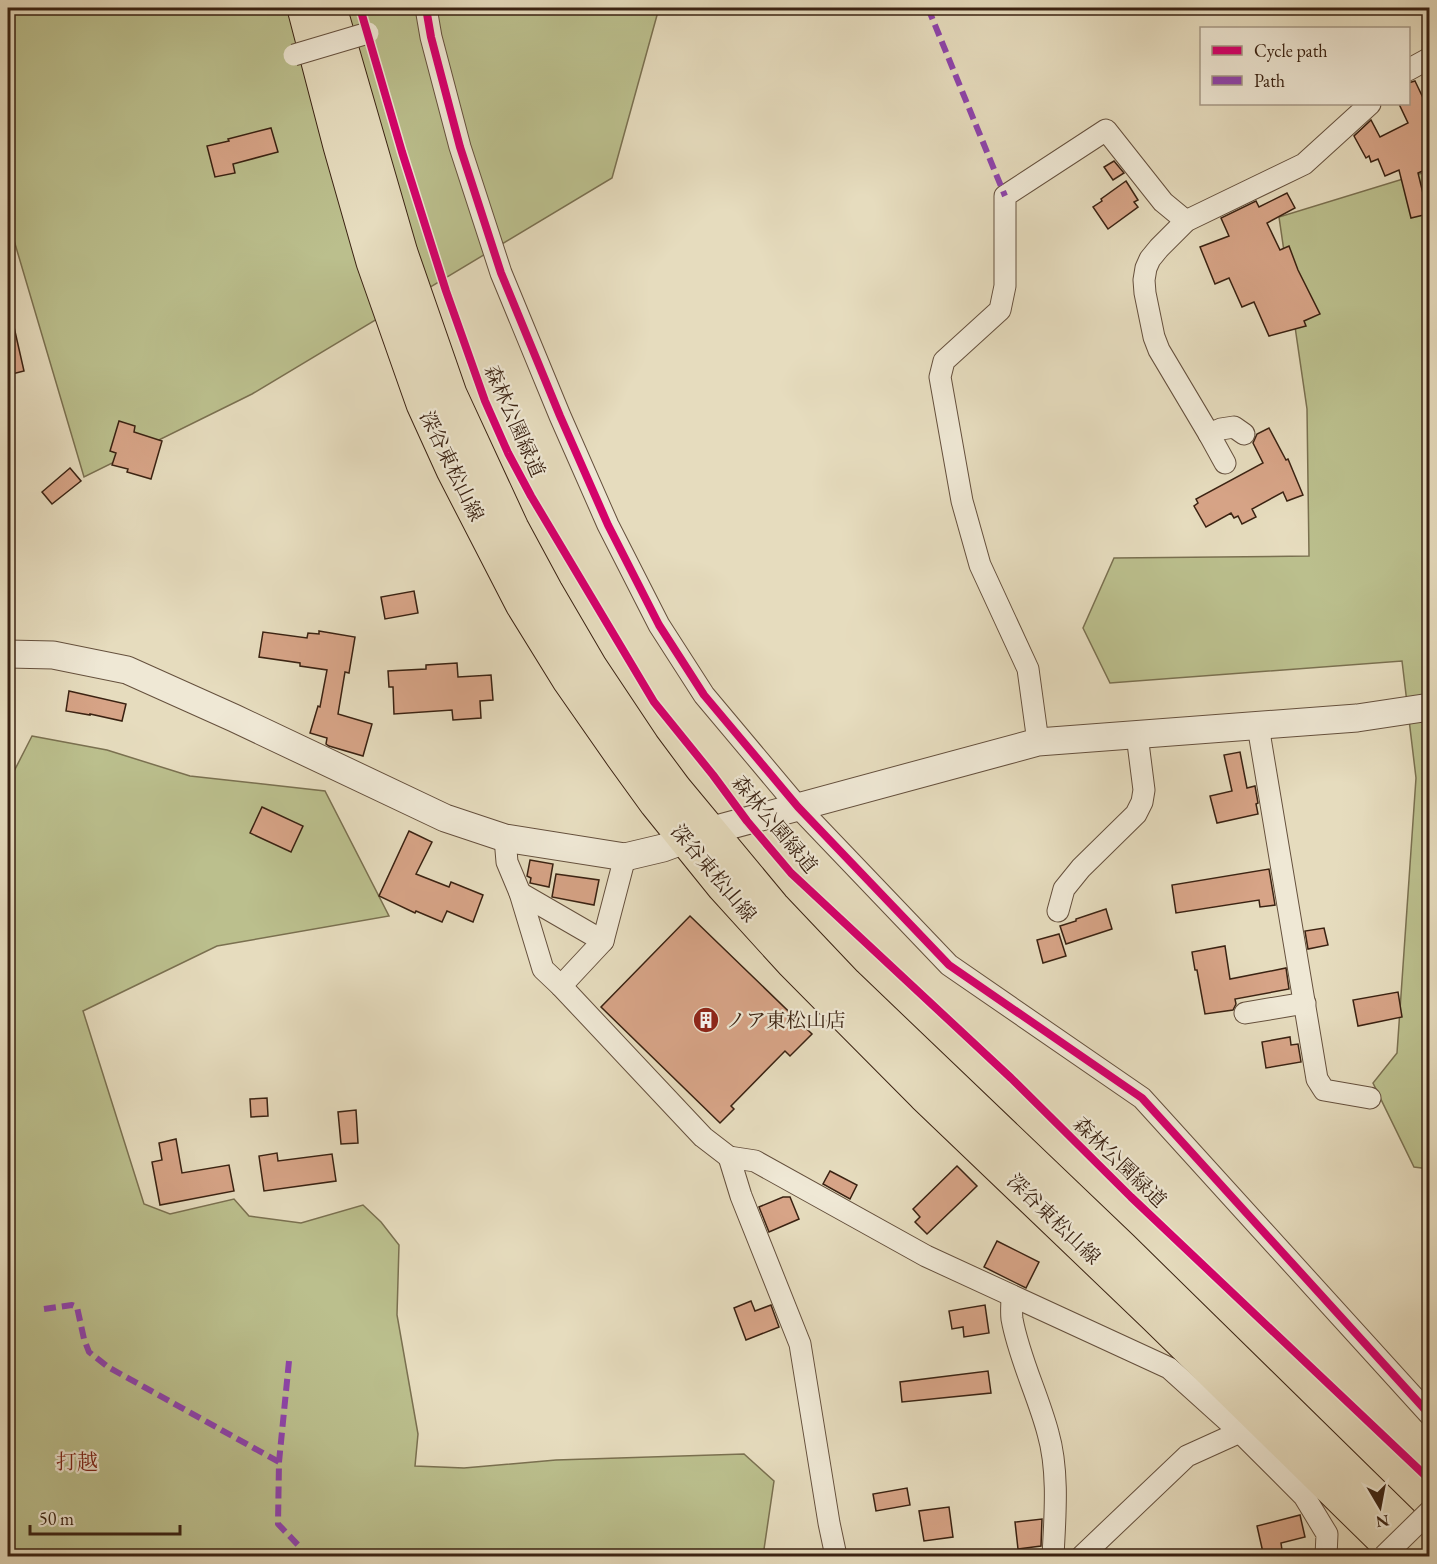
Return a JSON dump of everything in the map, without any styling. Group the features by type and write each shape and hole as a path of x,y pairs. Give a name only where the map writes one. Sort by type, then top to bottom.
{"main road":[{"name":"深谷東松山線","path":"304,8 373,262 423,404 453,470 522,604 569,680 656,803 698,835 846,984 1097,1223 1430,1550"},
{"name":"深谷東松山線","path":"330,8 401,253 450,394 512,528 546,591 591,668 675,789 723,886 792,963 924,1095 1155,1316 1400,1557"}],"street":[{"path":"426,8 431,37 460,147 501,273 608,525 659,625 704,695 798,807 948,965 1142,1098 1430,1415"},
{"path":"294,55 368,33"},
{"path":"1410,69 1430,58"},
{"path":"1225,464 1159,350 1145,293 1146,268 1159,248 1186,221 1304,164 1369,105"},
{"path":"1038,742 1028,669 980,565 962,501 940,377 944,361 1000,310 1005,285 1005,196 1106,130 1163,202 1186,221"},
{"path":"1209,434 1234,427 1244,434"},
{"path":"8,654 53,655 127,670 234,717 445,818 505,838 625,856 663,848 698,835 1038,742 1357,718 1430,707"},
{"path":"1258,726 1317,1079 1324,1090 1370,1098"},
{"path":"1058,911 1064,889 1081,868 1136,814 1142,802 1144,790 1137,735"},
{"path":"505,838 507,862 520,893 543,969 703,1137 729,1157 756,1161 926,1256 1169,1368 1240,1432 1304,1496 1327,1534 1326,1557"},
{"path":"561,986 603,941 625,856"},
{"path":"520,893 603,941"},
{"path":"1245,1013 1305,1003"},
{"path":"729,1157 741,1196 800,1344 836,1557"},
{"path":"1012,1296 1014,1327 1048,1434 1054,1479 1053,1557"},
{"path":"1082,1557 1187,1456 1240,1432"},
{"path":"1384,1557 1430,1511"}],"green space":[{"path":"8,8 659,8 612,178 252,394 84,477 13,237 8,206"},
{"path":"1429,171 1429,1169 1414,1167 1373,1083 1397,1053 1416,778 1402,661 1110,683 1083,628 1114,558 1309,556 1307,409 1279,217"},
{"path":"32,736 107,750 190,776 325,791 389,916 217,946 83,1011 144,1204 170,1214 234,1199 249,1216 301,1223 363,1205 381,1222 399,1245 397,1315 418,1434 415,1466 464,1468 556,1460 744,1454 774,1481 763,1556 8,1556 8,783"}],"building":[{"path":"1415,81 1425,102 1430,99 1430,168 1418,173 1428,214 1411,218 1399,170 1385,176 1378,159 1371,162 1369,156 1366,158 1354,136 1371,120 1380,137 1408,123 1399,105 1410,105 1410,82"},
{"path":"271,128 278,152 233,164 235,173 215,177 207,146"},
{"path":"1114,161 1124,173 1113,180 1104,167"},
{"path":"1126,181 1138,200 1134,202 1138,207 1108,229 1093,207"},
{"path":"1287,193 1295,208 1267,223 1280,250 1289,246 1320,314 1304,321 1306,326 1269,336 1254,302 1242,307 1229,278 1215,284 1200,247 1229,236 1221,218 1256,201 1259,207"},
{"path":"14,327 24,371 8,375 8,328"},
{"path":"119,421 135,426 134,432 162,441 151,479 112,465 116,453 110,451"},
{"path":"1269,428 1286,460 1288,459 1303,495 1287,501 1283,492 1252,509 1256,517 1242,524 1238,516 1234,518 1231,513 1206,527 1194,506 1198,503 1196,499 1263,463 1253,443 1257,434"},
{"path":"70,468 81,481 52,504 42,492"},
{"path":"414,591 418,613 385,619 381,597"},
{"path":"319,631 355,637 349,673 345,672 338,714 372,724 363,756 329,746 326,744 327,738 310,733 318,706 320,707 327,670 300,666 300,663 259,657 263,632 307,638 308,633 319,634"},
{"path":"457,663 458,677 491,675 493,700 480,701 481,718 453,720 452,710 394,714 393,687 389,687 388,671 426,669 426,665"},
{"path":"69,691 126,704 122,721 66,711"},
{"path":"1240,752 1247,788 1255,786 1258,814 1217,823 1210,796 1232,791 1224,755"},
{"path":"262,807 303,826 291,852 250,833"},
{"path":"409,831 432,842 416,874 449,887 451,882 483,895 473,922 447,911 442,922 416,911 415,913 379,896"},
{"path":"530,860 553,864 549,887 530,883 531,878 527,876"},
{"path":"1269,869 1275,905 1260,907 1259,900 1176,913 1172,885"},
{"path":"556,874 599,880 594,905 552,897"},
{"path":"1106,909 1112,929 1066,944 1060,926"},
{"name":"ノア東松山店","path":"690,916 812,1034 790,1056 785,1051 731,1106 734,1109 720,1123 601,1007"},
{"path":"1324,928 1328,945 1308,949 1305,931"},
{"path":"1059,934 1066,956 1043,963 1037,940"},
{"path":"1225,946 1230,979 1286,968 1289,989 1235,999 1236,1004 1233,1010 1205,1014 1192,952"},
{"path":"1398,992 1402,1017 1358,1026 1353,1000"},
{"path":"1290,1037 1291,1045 1298,1044 1301,1062 1266,1068 1262,1042"},
{"path":"267,1098 268,1116 251,1117 250,1099"},
{"path":"356,1110 358,1143 341,1144 338,1112"},
{"path":"176,1139 182,1173 229,1165 234,1191 160,1205 152,1162 162,1160 159,1143"},
{"path":"277,1153 278,1161 332,1154 336,1181 264,1191 259,1156"},
{"path":"957,1166 977,1186 927,1234 915,1222 920,1217 913,1209"},
{"path":"830,1171 857,1185 850,1199 823,1184"},
{"path":"783,1197 790,1197 799,1219 769,1232 759,1207"},
{"path":"997,1241 1039,1262 1026,1288 984,1267"},
{"path":"751,1301 755,1311 771,1305 779,1327 746,1340 734,1308"},
{"path":"985,1305 989,1333 964,1337 963,1327 952,1329 949,1311"},
{"path":"988,1371 991,1393 902,1402 900,1382"},
{"path":"907,1488 910,1505 876,1511 873,1494"},
{"path":"949,1507 953,1537 924,1541 919,1511"},
{"path":"1300,1515 1305,1537 1281,1543 1283,1557 1264,1557 1257,1526"},
{"path":"1042,1519 1041,1546 1018,1549 1015,1522"}],"marked path":[{"path":"928,8 1005,196"},
{"path":"44,1309 72,1305 77,1307 89,1352 108,1367 279,1462"},
{"path":"289,1361 279,1462 278,1524 300,1547 302,1556"}],"cycle path":[{"name":"森林公園緑道","path":"360,8 446,291 485,401 508,453 531,496 654,702 747,821 791,873 1011,1078 1131,1197 1430,1480"},
{"path":"426,8 431,37 460,147 501,273 608,525 659,625 704,695 798,807 949,965 1142,1098 1430,1415"}],"place":[{"name":"ノア東松山店","path":"706,1020"}],"district":[{"name":"打越","path":"77,1461"}]}
